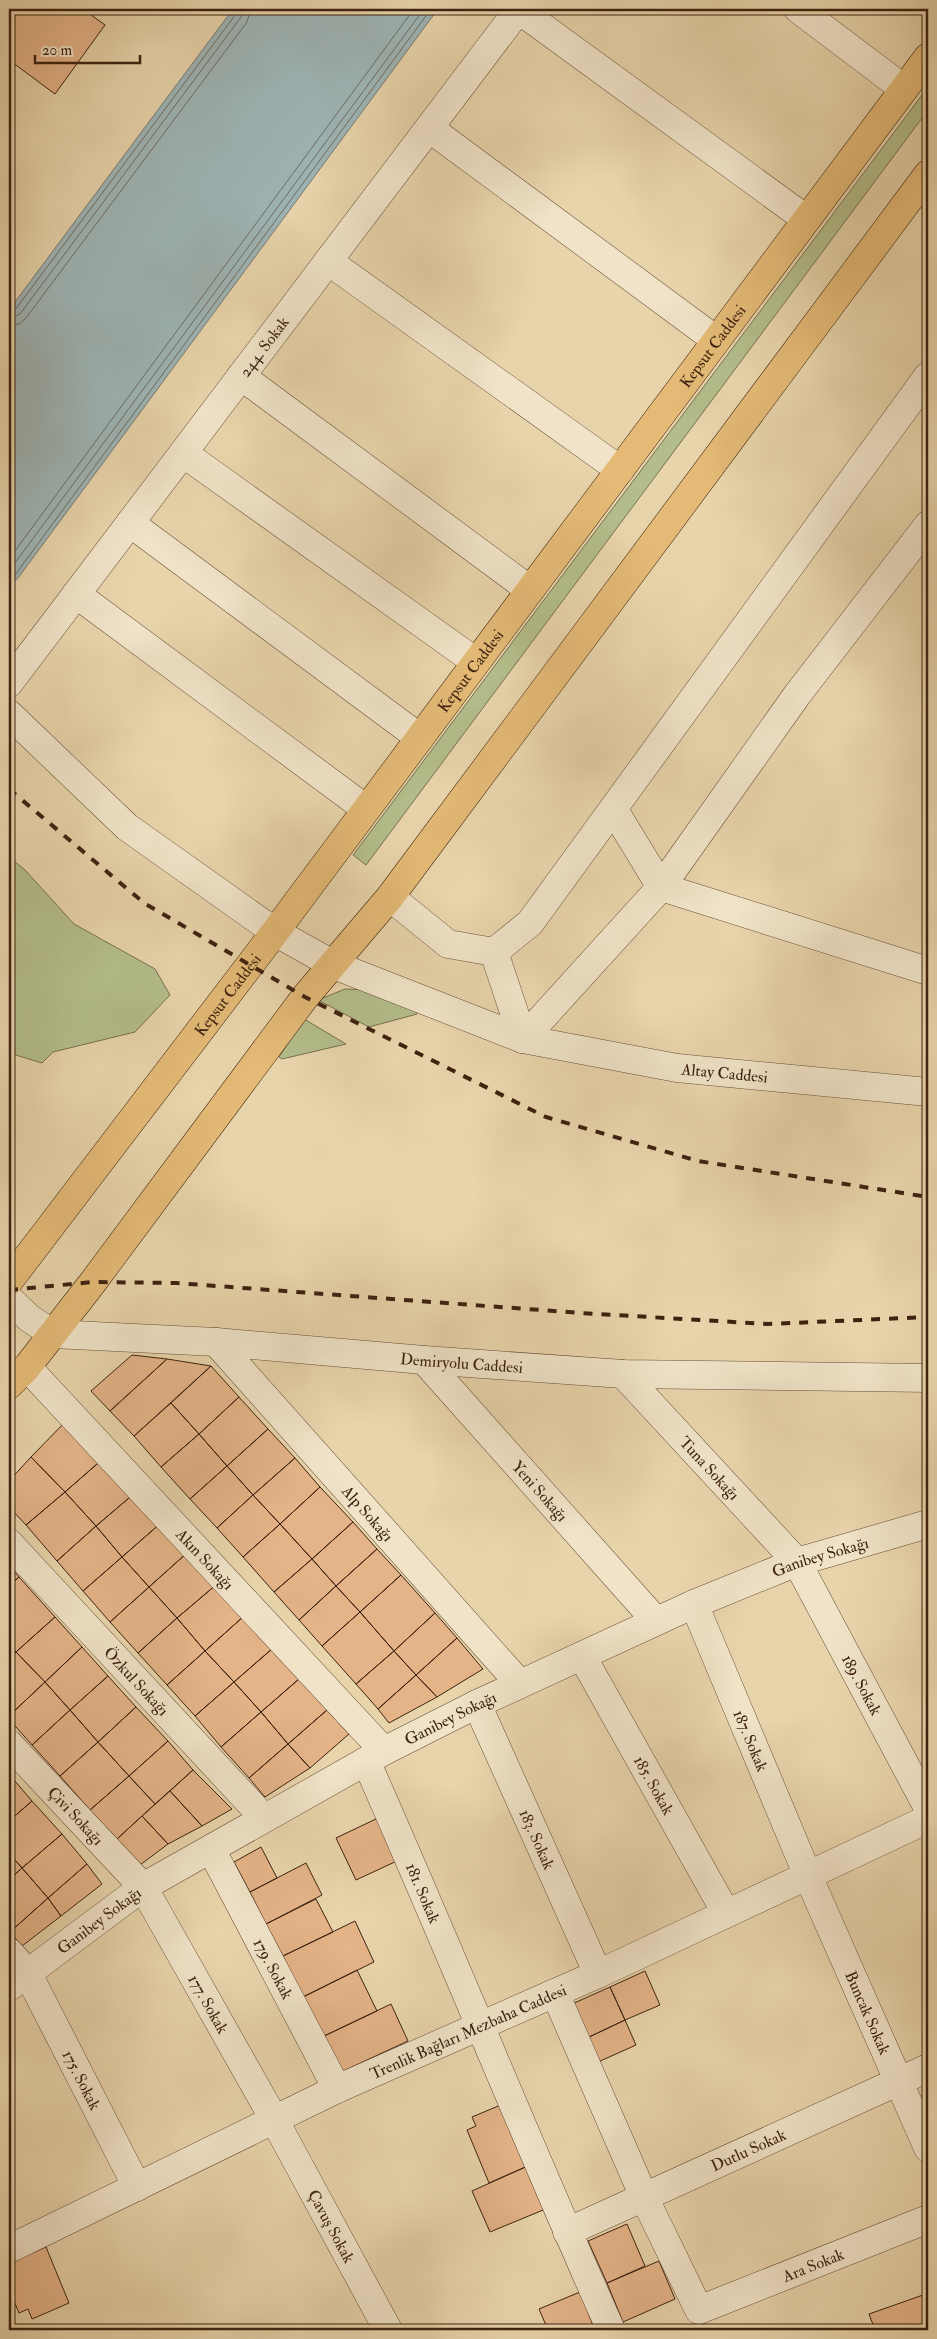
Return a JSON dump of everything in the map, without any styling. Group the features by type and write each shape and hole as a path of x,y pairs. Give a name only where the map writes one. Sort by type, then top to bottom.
{"main road":[{"name":"Kepsut Caddesi","path":"9,1281 420,738 928,57"},
{"path":"18,1376 53,1334 305,997 390,897 928,174"}],"street":[{"path":"519,9 806,219"},
{"name":"244. Sokak","path":"9,683 519,9"},
{"path":"798,9 904,89"},
{"path":"429,128 716,340"},
{"path":"328,261 620,470"},
{"path":"241,376 530,590"},
{"path":"390,897 448,944 494,952 530,923 928,376"},
{"path":"183,453 476,662"},
{"path":"130,523 420,738"},
{"path":"494,952 524,1039 661,887 797,695 928,525"},
{"path":"76,594 366,809"},
{"name":"Altay Caddesi","path":"9,714 128,826 274,932 334,965 524,1039 677,1068 928,1092"},
{"path":"614,810 661,887 928,971"},
{"path":"9,1299 29,1318 53,1334"},
{"name":"Demiryolu Caddesi","path":"53,1334 216,1342 424,1360 623,1374 928,1378"},
{"name":"Alp Sokağı","path":"216,1342 520,1684"},
{"name":"Yeni Sokağı","path":"424,1360 656,1622"},
{"name":"Tuna Sokağı","path":"623,1374 797,1562"},
{"name":"Akın Sokağı","path":"18,1376 375,1756"},
{"name":"Ganibey Sokağı","path":"18,1980 143,1888 375,1756 477,1704 694,1604 797,1562 928,1524"},
{"name":"Özkul Sokağı","path":"9,1543 264,1818"},
{"name":"189. Sokak","path":"797,1562 928,1808"},
{"name":"187. Sokak","path":"694,1604 808,1876"},
{"name":"185. Sokak","path":"582,1656 726,1913"},
{"name":"183. Sokak","path":"477,1704 598,1974"},
{"name":"Çivi Sokağı","path":"9,1744 143,1888"},
{"name":"181. Sokak","path":"375,1756 413,1867 478,2025 611,2330"},
{"name":"Trenlik Bağları Mezbaha Caddesi","path":"9,2249 337,2089 478,2025 598,1974 928,1819"},
{"name":"179. Sokak","path":"211,1849 337,2089"},
{"name":"Buncak Sokak","path":"808,1876 928,2148"},
{"name":"177. Sokak","path":"143,1888 274,2121"},
{"name":"175. Sokak","path":"9,1952 18,1980 137,2187"},
{"path":"555,1993 644,2197"},
{"name":"Dutlu Sokak","path":"567,2232 928,2068"},
{"name":"Çavuş Sokak","path":"274,2121 388,2330"},
{"name":"Ara Sokak","path":"644,2197 699,2310 928,2219"}],"green space":[{"path":"928,87 928,110 366,865 353,855"},
{"path":"9,857 25,870 74,924 155,969 170,995 135,1032 53,1052 42,1063 9,1053"},
{"path":"345,989 366,990 413,1009 417,1014 369,1027 318,1000"},
{"path":"304,1019 346,1044 282,1059 279,1057"}],"water":[{"path":"233,9 438,9 18,578 9,586 9,310"}],"building":[{"path":"11,9 83,9 105,25 55,94 9,60 9,12"},
{"path":"132,1355 167,1359 110,1411 91,1391"},
{"path":"167,1359 211,1366 134,1436 110,1411"},
{"path":"211,1366 239,1397 199,1434 171,1403"},
{"path":"239,1397 268,1429 227,1466 199,1434"},
{"path":"171,1403 199,1434 161,1467 134,1436"},
{"path":"69,1418 105,1457 65,1492 31,1457"},
{"path":"268,1429 295,1458 253,1495 227,1466"},
{"path":"199,1434 227,1466 190,1499 161,1467"},
{"path":"31,1457 65,1492 26,1525 9,1507 9,1481"},
{"path":"105,1457 136,1492 96,1526 65,1492"},
{"path":"295,1458 320,1487 280,1524 253,1495"},
{"path":"227,1466 253,1495 217,1528 190,1499"},
{"path":"320,1487 353,1522 312,1559 280,1524"},
{"path":"65,1492 96,1526 57,1561 26,1525"},
{"path":"136,1492 162,1522 122,1557 96,1526"},
{"path":"253,1495 280,1524 243,1557 217,1528"},
{"path":"162,1522 188,1552 149,1587 122,1557"},
{"path":"353,1522 377,1549 336,1586 312,1559"},
{"path":"280,1524 312,1559 274,1592 243,1557"},
{"path":"96,1526 122,1557 83,1591 57,1561"},
{"path":"377,1549 401,1575 360,1612 336,1586"},
{"path":"188,1552 217,1584 177,1618 149,1587"},
{"path":"122,1557 149,1587 110,1622 83,1591"},
{"path":"312,1559 336,1586 299,1620 274,1592"},
{"path":"9,1565 19,1577 9,1586"},
{"path":"401,1575 435,1613 394,1651 360,1612"},
{"path":"19,1577 55,1617 16,1652 9,1644 9,1586"},
{"path":"217,1584 244,1616 205,1651 177,1618"},
{"path":"336,1586 360,1612 322,1646 299,1620"},
{"path":"149,1587 177,1618 138,1653 110,1622"},
{"path":"360,1612 394,1651 356,1684 322,1646"},
{"path":"435,1613 457,1638 416,1675 394,1651"},
{"path":"244,1616 273,1648 234,1682 205,1651"},
{"path":"55,1617 82,1647 45,1682 16,1652"},
{"path":"177,1618 205,1651 167,1685 138,1653"},
{"path":"457,1638 483,1669 437,1697 416,1675"},
{"path":"9,1644 16,1652 9,1659"},
{"path":"82,1647 108,1676 70,1710 45,1682"},
{"path":"273,1648 299,1679 261,1712 234,1682"},
{"path":"205,1651 234,1682 195,1716 167,1685"},
{"path":"394,1651 416,1675 378,1709 356,1684"},
{"path":"16,1652 45,1682 9,1716 9,1659"},
{"path":"416,1675 437,1697 389,1723 378,1709"},
{"path":"108,1676 136,1707 98,1742 70,1710"},
{"path":"299,1679 327,1710 288,1744 261,1712"},
{"path":"45,1682 70,1710 32,1745 9,1719 9,1716"},
{"path":"234,1682 261,1712 221,1747 195,1716"},
{"path":"136,1707 168,1741 129,1776 98,1742"},
{"path":"70,1710 98,1742 60,1776 32,1745"},
{"path":"327,1710 349,1734 310,1768 288,1744"},
{"path":"261,1712 288,1744 249,1778 221,1747"},
{"path":"168,1741 193,1770 155,1804 129,1776"},
{"path":"98,1742 129,1776 90,1810 60,1776"},
{"path":"288,1744 310,1768 265,1797 249,1778"},
{"path":"193,1770 232,1809 202,1826 170,1791"},
{"path":"9,1774 32,1801 9,1821"},
{"path":"129,1776 155,1804 117,1839 90,1810"},
{"path":"170,1791 202,1826 168,1844 142,1816"},
{"path":"32,1801 62,1834 22,1868 9,1853 9,1821"},
{"path":"142,1816 168,1844 140,1865 117,1839"},
{"path":"378,1818 399,1860 356,1880 336,1838"},
{"path":"62,1834 87,1864 48,1898 22,1868"},
{"path":"261,1847 277,1878 250,1892 234,1862"},
{"path":"9,1853 22,1868 9,1880"},
{"path":"306,1863 322,1895 266,1924 250,1892"},
{"path":"87,1864 102,1884 61,1916 48,1898"},
{"path":"22,1868 48,1898 10,1932 9,1880"},
{"path":"48,1898 61,1916 22,1946 10,1932"},
{"path":"316,1899 333,1932 283,1956 266,1924"},
{"path":"355,1921 374,1962 303,1997 283,1956"},
{"path":"357,1970 377,2011 322,2037 303,1997"},
{"path":"645,1971 660,2005 625,2020 610,1987"},
{"path":"610,1987 625,2020 587,2038 572,2004"},
{"path":"391,2004 408,2041 339,2073 322,2037"},
{"path":"625,2020 636,2045 598,2062 587,2038"},
{"path":"503,2104 530,2165 489,2183 467,2130 476,2126 472,2117"},
{"path":"530,2165 548,2208 490,2232 472,2191"},
{"path":"627,2224 645,2266 607,2283 588,2241"},
{"path":"46,2247 69,2303 32,2319 28,2309 19,2313 9,2289 9,2263"},
{"path":"659,2261 675,2299 623,2322 607,2283"},
{"path":"580,2292 594,2328 589,2330 548,2330 539,2309"},
{"path":"923,2295 928,2311 928,2330 875,2330 869,2314"}],"railway":[{"path":"9,789 144,903 305,997 546,1117 698,1161 928,1197"},
{"path":"9,1290 93,1282 176,1283 581,1313 768,1324 928,1317"}]}
